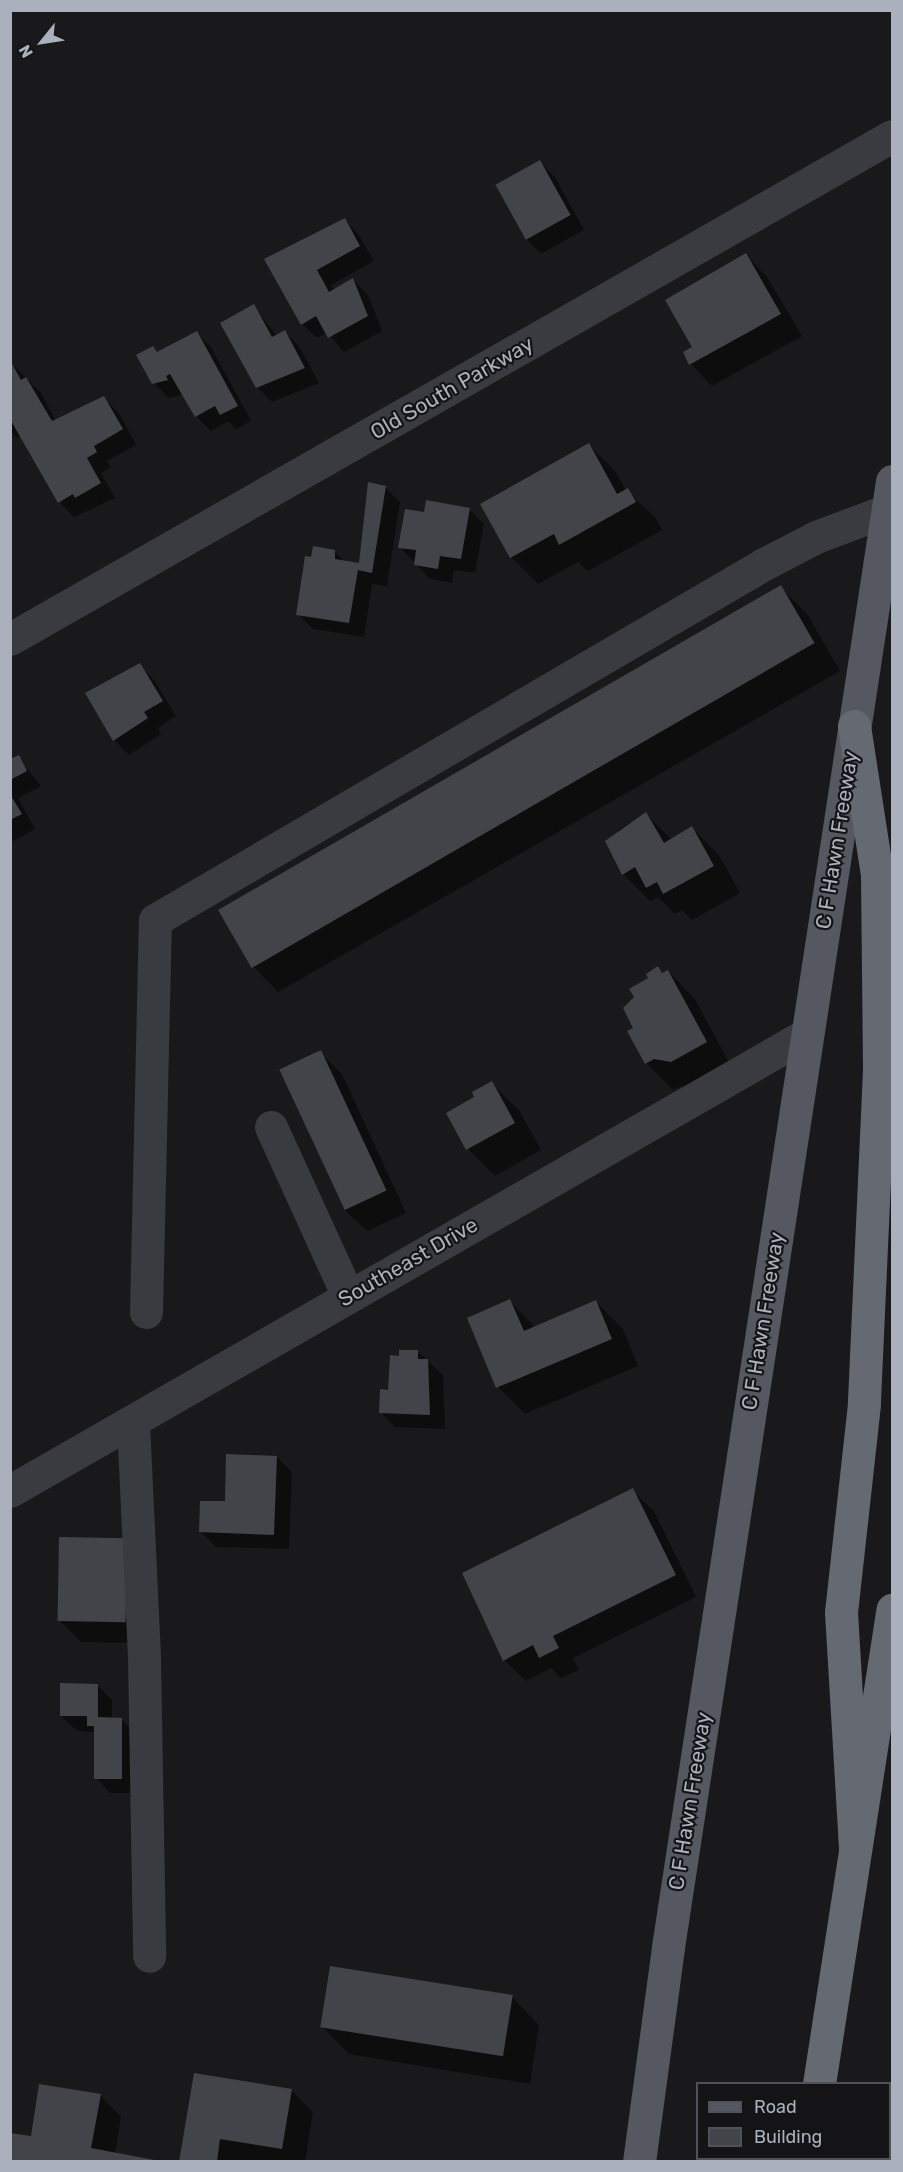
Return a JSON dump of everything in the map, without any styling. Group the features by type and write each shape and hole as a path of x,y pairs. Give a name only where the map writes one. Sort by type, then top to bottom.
{"highway":[{"path":"855,726 878,875 879,1058 864,1404 841,1612 855,1849"},
{"path":"819,2082 892,1610"}],"main road":[{"name":"C F Hawn Freeway","path":"639,2162 807,1034 890,496"}],"street":[{"name":"Old South Parkway","path":"10,639 892,136"},
{"path":"146,1312 155,920 764,564 890,496"},
{"name":"Southeast Drive","path":"10,1491 133,1423 348,1296 807,1034"},
{"path":"271,1127 348,1296"},
{"path":"133,1423 144,1659 149,1956"}],"building":[{"path":"540,160 571,215 526,240 495,185"},
{"path":"345,218 360,246 317,270 329,292 353,278 368,316 328,338 316,316 301,325 264,259"},
{"path":"746,253 781,314 689,365 683,352 692,347 665,300"},
{"path":"254,304 272,337 285,330 305,368 256,388 220,323"},
{"path":"197,331 238,406 220,415 215,406 195,417 170,374 166,376 168,380 152,384 136,355 153,346 157,352"},
{"path":"10,360 21,380 26,377 52,421 104,396 123,429 94,446 97,452 87,458 101,483 75,498 73,494 58,503 10,419"},
{"path":"589,443 617,494 628,488 636,502 559,545 554,534 510,558 480,504"},
{"path":"368,482 386,486 372,573 358,570 349,623 296,615 305,556 311,557 313,546 335,550 335,559 359,563"},
{"path":"426,500 470,508 461,559 440,556 438,569 414,565 416,550 398,548 405,509 424,512"},
{"path":"781,585 814,643 252,968 218,910"},
{"path":"140,663 163,701 144,712 148,718 113,741 85,693"},
{"path":"19,755 27,771 10,780 10,759"},
{"path":"10,794 22,814 10,820"},
{"path":"646,812 664,843 692,826 714,866 663,894 657,882 646,888 635,867 622,875 605,841"},
{"path":"658,966 662,973 668,970 707,1042 671,1062 654,1059 645,1064 627,1031 633,1028 623,1008 634,997 629,989 648,978 646,974"},
{"path":"321,1050 387,1190 345,1210 279,1069"},
{"path":"492,1081 515,1123 466,1150 446,1113 474,1097 472,1092"},
{"path":"510,1299 524,1331 596,1300 612,1339 496,1388 467,1318"},
{"path":"399,1350 418,1350 418,1359 428,1359 430,1415 379,1413 380,1389 388,1390 390,1355 399,1356"},
{"path":"226,1454 277,1456 274,1535 199,1532 200,1501 225,1501"},
{"path":"633,1488 676,1575 553,1636 559,1648 539,1658 533,1645 503,1661 462,1573"},
{"path":"59,1537 127,1538 126,1622 58,1621"},
{"path":"60,1683 98,1684 98,1717 122,1718 122,1779 94,1779 94,1726 87,1726 87,1716 60,1716"},
{"path":"330,1966 513,1995 503,2056 320,2027"},
{"path":"194,2073 292,2089 282,2149 220,2139 217,2162 179,2162"},
{"path":"39,2084 101,2094 91,2148 165,2162 10,2162 10,2133 31,2136"}]}
